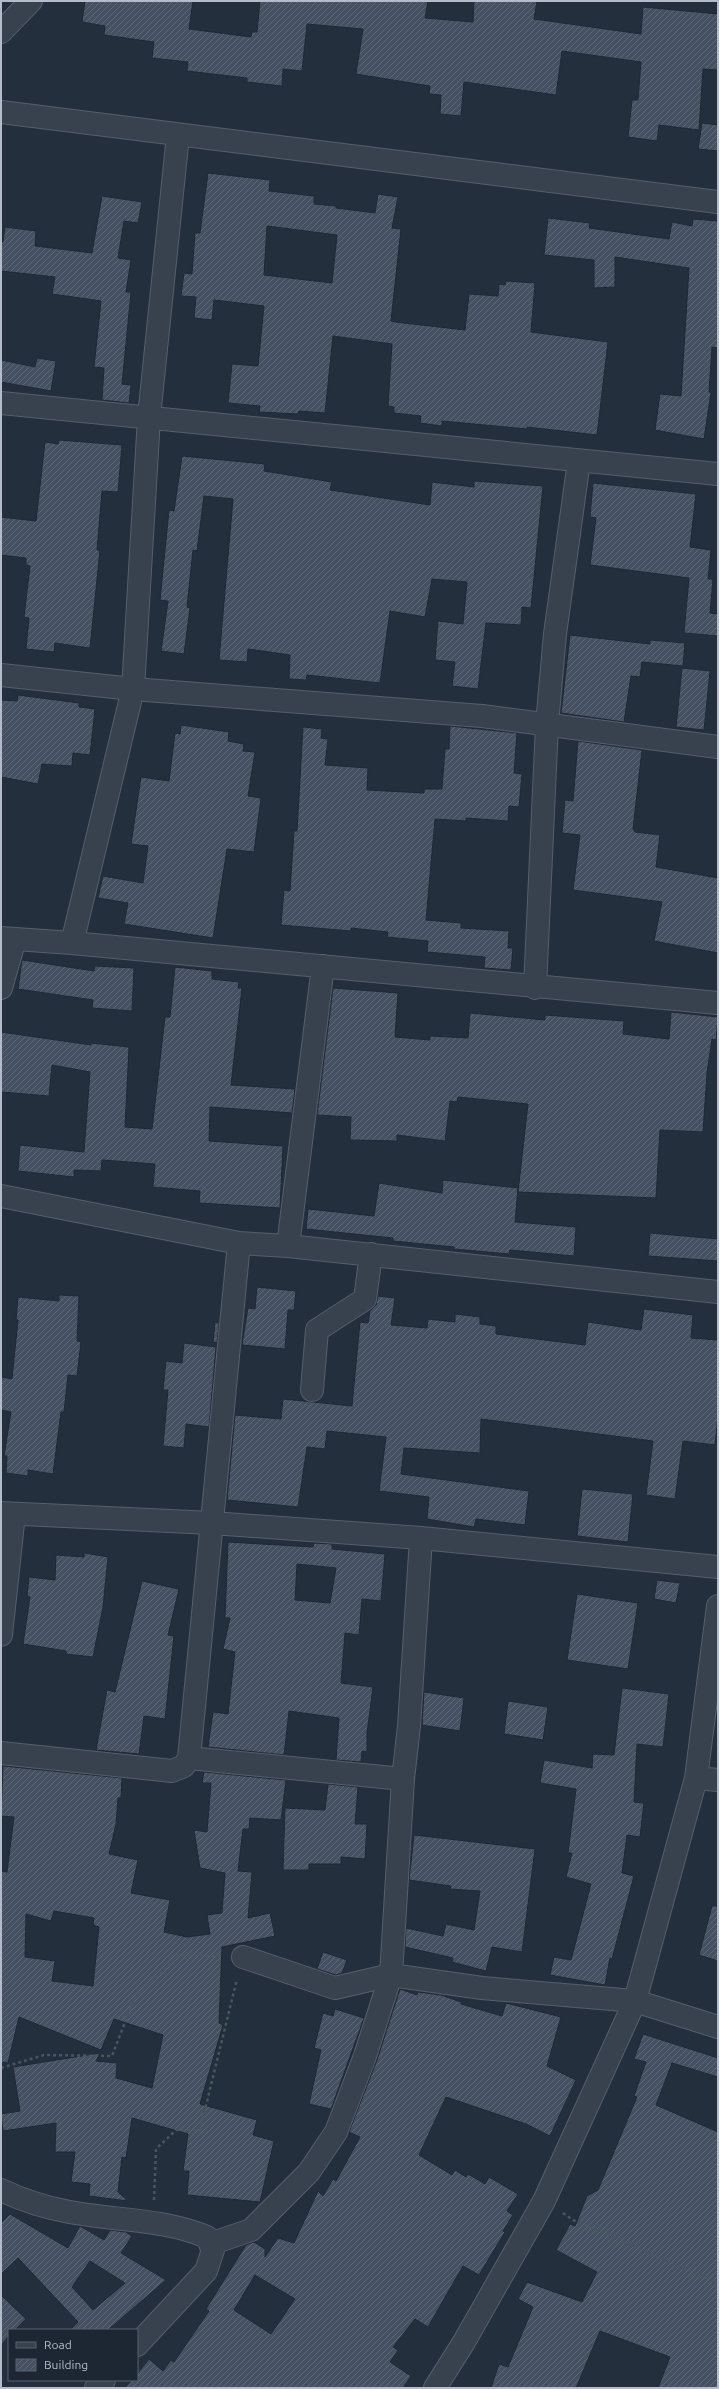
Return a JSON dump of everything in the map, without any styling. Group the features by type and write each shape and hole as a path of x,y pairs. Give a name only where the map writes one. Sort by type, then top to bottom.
{"street":[{"path":"1,32 31,1"},
{"path":"1,112 718,202"},
{"path":"72,943 133,689 149,417 178,135"},
{"path":"1,403 491,450 578,461 718,474"},
{"path":"534,988 548,724 555,634 578,461"},
{"path":"1,675 133,689 482,716 718,747"},
{"path":"1,988 8,939 72,943 323,966 534,988 718,1003"},
{"path":"288,1246 323,966"},
{"path":"1,1196 239,1243 371,1254 718,1292"},
{"path":"1,1754 172,1771 184,1766 189,1758 239,1243"},
{"path":"312,1390 317,1330 365,1298 371,1254"},
{"path":"1,1635 8,1514 212,1523 421,1538 718,1567"},
{"path":"210,2244 251,2230 309,2172 336,2132 365,2056 392,1975 403,1779 409,1726 421,1538"},
{"path":"435,2388 464,2342 544,2201 635,2001 696,1778 718,1606"},
{"path":"189,1758 403,1779"},
{"path":"696,1778 718,1780"},
{"path":"243,1957 335,1988 392,1975 482,1988 635,2001 718,2027"},
{"path":"1,2190 65,2211 153,2222 192,2231 207,2237 213,2250 206,2271 138,2344"}],"path":[{"path":"1,2068 44,2055 112,2056 134,2000 179,1955 243,1957 200,2130 176,2130 156,2149 153,2222"},
{"path":"544,2201 573,2220 718,2283"}],"building":[{"path":"85,1 193,1 189,29 251,37 252,32 257,32 260,1 428,1 425,18 473,22 474,1 537,1 534,19 641,34 643,7 718,14 718,70 703,69 699,130 659,125 657,141 628,137 632,100 638,100 641,62 562,51 556,95 464,82 461,116 440,114 441,95 429,94 430,86 356,74 363,29 307,24 302,71 283,69 282,86 247,82 247,78 187,71 188,62 152,58 154,42 104,35 105,26 82,22"},
{"path":"702,123 718,125 718,151 698,149"},
{"path":"208,173 270,180 269,191 314,196 314,204 336,206 336,208 375,213 378,194 398,197 392,228 401,229 391,321 465,330 469,294 498,296 499,284 505,285 506,281 535,283 531,332 608,342 597,435 527,427 527,429 442,421 442,426 420,423 421,416 394,413 394,407 388,406 392,344 333,336 325,413 299,411 298,414 259,412 260,406 228,403 232,364 258,366 264,306 214,300 212,320 194,318 196,297 181,296 184,273 192,274 195,233 200,233","holes":["267,226 337,235 332,283 264,275"]},
{"path":"102,196 142,202 138,223 124,221 118,258 131,260 126,292 131,292 122,384 131,385 129,403 102,400 104,368 94,367 101,301 52,294 55,277 1,271 1,242 3,242 5,227 36,231 35,246 92,253"},
{"path":"548,218 590,223 589,228 669,239 672,222 692,226 693,219 718,221 718,348 712,347 709,392 711,392 704,439 655,430 660,394 681,396 689,268 615,257 615,287 594,288 594,260 544,255"},
{"path":"37,358 56,361 51,391 1,382 1,360 35,367"},
{"path":"59,440 122,445 118,492 102,491 97,550 100,550 90,648 55,643 54,652 26,649 29,618 24,617 30,566 26,565 26,558 1,555 1,517 36,521 45,442 58,444"},
{"path":"182,456 265,464 264,471 332,482 330,490 430,505 432,482 474,487 474,481 543,486 531,608 522,607 521,625 486,623 478,689 452,686 455,662 435,660 438,621 463,624 467,582 432,579 425,617 390,611 380,683 307,675 306,680 289,679 290,655 248,649 247,662 219,660 233,499 204,496 197,551 193,550 187,607 190,608 184,654 161,651 168,601 160,600 169,510 174,511"},
{"path":"593,483 696,494 690,547 711,550 708,579 713,579 710,613 718,614 718,636 684,633 689,578 590,565 596,518 590,517"},
{"path":"570,635 650,644 650,640 685,643 683,666 642,662 640,677 631,676 624,722 561,713"},
{"path":"682,668 710,671 704,730 676,727"},
{"path":"18,695 79,703 79,707 95,709 90,755 73,753 72,766 42,764 38,784 1,777 1,700 17,701"},
{"path":"181,725 229,732 228,741 244,744 243,751 255,752 248,796 261,798 254,852 227,849 213,938 124,924 128,903 98,898 103,876 143,883 148,846 131,844 141,777 169,781 175,733 180,734"},
{"path":"450,726 517,733 514,773 522,774 519,807 509,806 508,821 466,818 466,821 435,819 426,920 461,923 461,928 509,931 508,948 513,948 511,970 484,968 485,957 427,952 428,941 387,937 388,932 351,928 351,931 281,925 284,890 290,891 294,831 297,831 303,727 322,729 321,738 328,739 325,765 368,768 367,790 424,793 424,789 442,789 445,749 449,749"},
{"path":"578,741 642,750 633,829 635,832 660,835 656,867 718,878 718,953 654,941 662,902 573,890 580,835 562,833 565,800 573,801"},
{"path":"22,960 94,971 95,966 134,968 132,1011 92,1008 93,1000 18,989"},
{"path":"175,967 212,971 212,979 239,982 238,988 242,988 231,1085 295,1089 292,1113 210,1107 209,1141 283,1146 280,1208 199,1203 200,1191 153,1187 155,1164 102,1160 101,1171 74,1170 74,1177 18,1171 20,1145 84,1152 90,1072 52,1065 49,1096 1,1092 1,1032 91,1045 91,1043 129,1047 125,1127 152,1129 165,1017 170,1017"},
{"path":"333,988 398,993 395,1037 430,1040 430,1036 468,1038 470,1013 545,1020 545,1015 624,1021 623,1034 669,1039 671,1012 718,1017 716,1040 712,1039 707,1073 703,1132 660,1130 656,1198 518,1192 528,1104 458,1097 457,1102 450,1101 445,1141 397,1135 397,1141 350,1140 351,1117 317,1115"},
{"path":"443,1180 518,1188 515,1222 576,1227 574,1256 510,1250 509,1254 454,1249 454,1247 393,1241 393,1238 306,1229 308,1209 374,1216 379,1183 442,1193"},
{"path":"650,1233 718,1239 718,1261 648,1256"},
{"path":"257,1287 296,1291 294,1310 288,1310 285,1349 242,1345 248,1308 255,1309"},
{"path":"59,1295 79,1296 77,1341 81,1342 77,1376 68,1375 64,1412 61,1412 53,1474 28,1470 28,1476 6,1473 7,1456 4,1456 11,1412 1,1410 1,1377 12,1379 18,1320 16,1320 18,1297 59,1301"},
{"path":"378,1296 395,1298 391,1325 427,1328 428,1319 455,1322 455,1314 480,1317 480,1324 496,1326 496,1334 585,1345 588,1322 641,1330 644,1309 693,1315 691,1338 718,1340 718,1416 715,1445 683,1441 675,1499 646,1495 653,1441 481,1419 480,1453 404,1448 401,1474 529,1491 525,1525 476,1519 474,1527 427,1519 429,1497 379,1491 386,1437 327,1431 325,1449 307,1447 298,1507 227,1500 235,1415 281,1419 283,1399 352,1406 360,1322 368,1323 370,1311 376,1305"},
{"path":"215,1322 219,1323 217,1343 213,1342"},
{"path":"184,1343 216,1347 209,1427 186,1424 184,1448 163,1446 168,1390 163,1390 166,1361 182,1363"},
{"path":"582,1489 633,1494 628,1542 577,1536"},
{"path":"228,1542 313,1547 314,1543 332,1544 332,1549 385,1554 381,1601 362,1599 359,1635 345,1633 341,1683 373,1687 367,1733 367,1752 362,1751 361,1762 336,1760 339,1718 289,1711 284,1755 208,1747 213,1712 228,1714 235,1652 223,1649 230,1618 225,1618","holes":["297,1564 336,1568 330,1603 295,1600"]},
{"path":"84,1553 108,1557 103,1607 93,1657 66,1654 66,1651 23,1644 30,1597 27,1596 29,1577 55,1580 56,1555 84,1557"},
{"path":"657,1580 680,1583 676,1603 654,1599"},
{"path":"142,1581 179,1589 168,1635 174,1636 165,1719 144,1716 139,1754 96,1750 107,1690 115,1692"},
{"path":"577,1594 638,1603 628,1669 567,1660"},
{"path":"622,1688 669,1694 663,1747 637,1744 634,1802 644,1803 640,1837 627,1835 622,1873 634,1876 612,1959 610,1958 605,1985 550,1975 554,1957 571,1960 591,1884 566,1877 572,1853 568,1853 576,1789 540,1783 544,1760 592,1768 593,1754 614,1755"},
{"path":"424,1692 464,1698 460,1731 422,1725"},
{"path":"508,1701 548,1707 543,1740 504,1734"},
{"path":"3,1766 122,1778 121,1798 118,1798 116,1824 109,1854 138,1860 131,1893 170,1900 164,1932 187,1937 210,1934 207,1915 222,1913 225,1873 200,1868 194,1830 207,1832 211,1783 202,1783 204,1772 286,1780 281,1820 250,1818 249,1829 243,1829 238,1871 252,1872 248,1918 270,1913 275,1936 222,1947 219,2023 223,2025 200,2104 257,2120 253,2135 274,2141 260,2202 187,2195 189,2171 183,2171 188,2134 132,2118 126,2158 122,2157 118,2192 128,2201 89,2196 90,2184 71,2182 75,2152 55,2152 56,2123 3,2131 1,2114 20,2111 13,2067 100,2053 96,2061 117,2063 116,2078 152,2088 163,2035 114,2019 101,2050 19,2017 8,2063 1,2062 1,1871 7,1872 14,1817 1,1816","holes":["54,1911 94,1918 93,1925 99,1927 93,1986 52,1981 55,1961 25,1957 26,1914 51,1921"]},
{"path":"328,1784 358,1787 355,1824 367,1824 365,1859 341,1857 341,1864 309,1864 309,1870 283,1870 285,1808 325,1810"},
{"path":"414,1835 535,1849 522,1952 492,1947 486,1971 452,1962 453,1958 405,1947 406,1928 443,1936 446,1924 474,1930 480,1891 450,1889 451,1886 409,1880"},
{"path":"712,1906 718,1906 718,1961 699,1955"},
{"path":"323,1952 347,1960 342,1973 336,1975 317,1969"},
{"path":"400,1989 417,1995 418,1992 441,1995 461,2002 461,2004 502,2016 506,2003 561,2017 547,2066 576,2080 550,2136 526,2124 446,2097 419,2155 452,2175 455,2170 466,2177 468,2174 485,2184 489,2177 518,2194 507,2211 513,2215 503,2231 505,2232 479,2275 463,2266 428,2327 415,2319 393,2347 398,2350 390,2362 411,2376 403,2388 125,2388 131,2381 138,2381 138,2373 149,2359 163,2371 171,2360 174,2362 209,2311 206,2309 246,2245 254,2242 265,2249 265,2257 278,2238 294,2243 318,2191 323,2196 333,2179 336,2181 360,2137 349,2132 377,2060","holes":["255,2275 295,2299 271,2334 234,2310"]},
{"path":"335,2009 364,2018 331,2109 309,2104 321,2050 314,2048 323,2013 333,2016"},
{"path":"643,2034 718,2058 718,2077 672,2063 656,2105 718,2132 718,2388 658,2388 670,2357 600,2331 576,2388 491,2388 499,2364 508,2367 533,2307 518,2299 527,2282 582,2302 597,2272 556,2250 570,2224 575,2226 587,2196 598,2190 637,2097 634,2096 646,2062 634,2059"},
{"path":"10,2214 68,2248 80,2226 104,2240 110,2230 126,2232 132,2236 121,2253 166,2280 109,2329 71,2329 78,2322 18,2258 1,2274 1,2223","holes":["90,2261 125,2283 93,2310 72,2287"]},
{"path":"1,2295 26,2319 16,2329 8,2329 8,2337 1,2345"}]}
